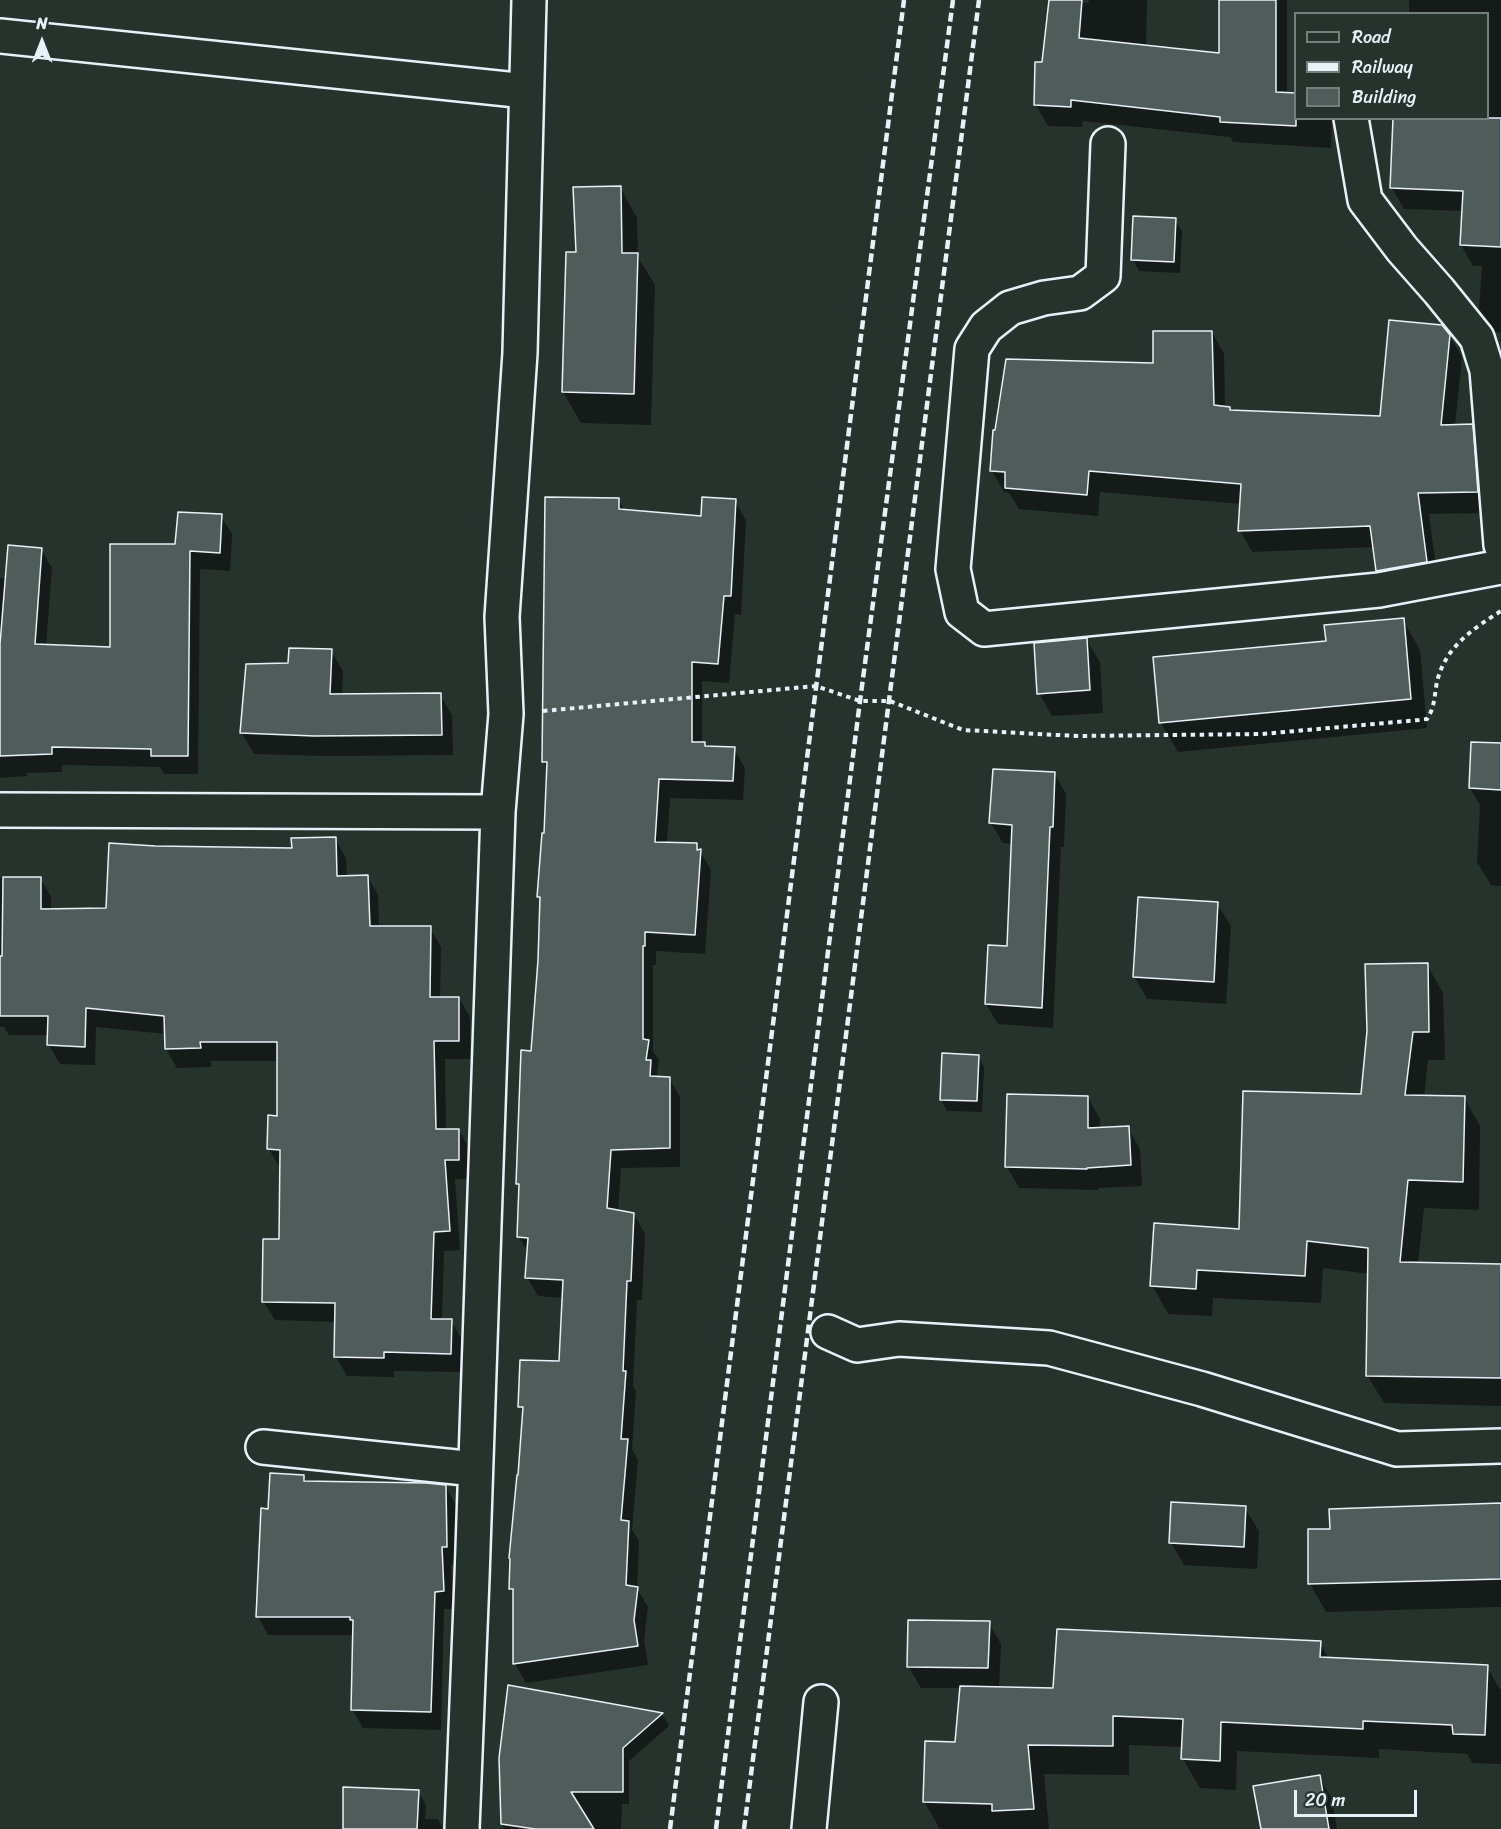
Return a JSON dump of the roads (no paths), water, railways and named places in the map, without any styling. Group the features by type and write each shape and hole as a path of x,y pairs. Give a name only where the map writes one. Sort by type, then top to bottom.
{"street":[{"path":"462,1829 498,812 506,714 502,617 520,353 528,0"},
{"path":"0,36 526,91"},
{"path":"1351,120 1365,200 1402,249 1477,338 1487,370 1501,545"},
{"path":"1108,144 1102,276 1080,293 1044,298 1010,308 986,327 972,349 953,569 962,612 984,629 1379,590 1501,567"},
{"path":"0,810 498,812"},
{"path":"828,1332 857,1345 899,1339 1050,1348 1202,1389 1397,1449 1501,1446"},
{"path":"263,1448 476,1469"},
{"path":"809,1829 821,1702"}],"railway":[{"path":"670,1829 904,0"},
{"path":"716,1829 860,701 953,0"},
{"path":"744,1829 979,0"}]}
